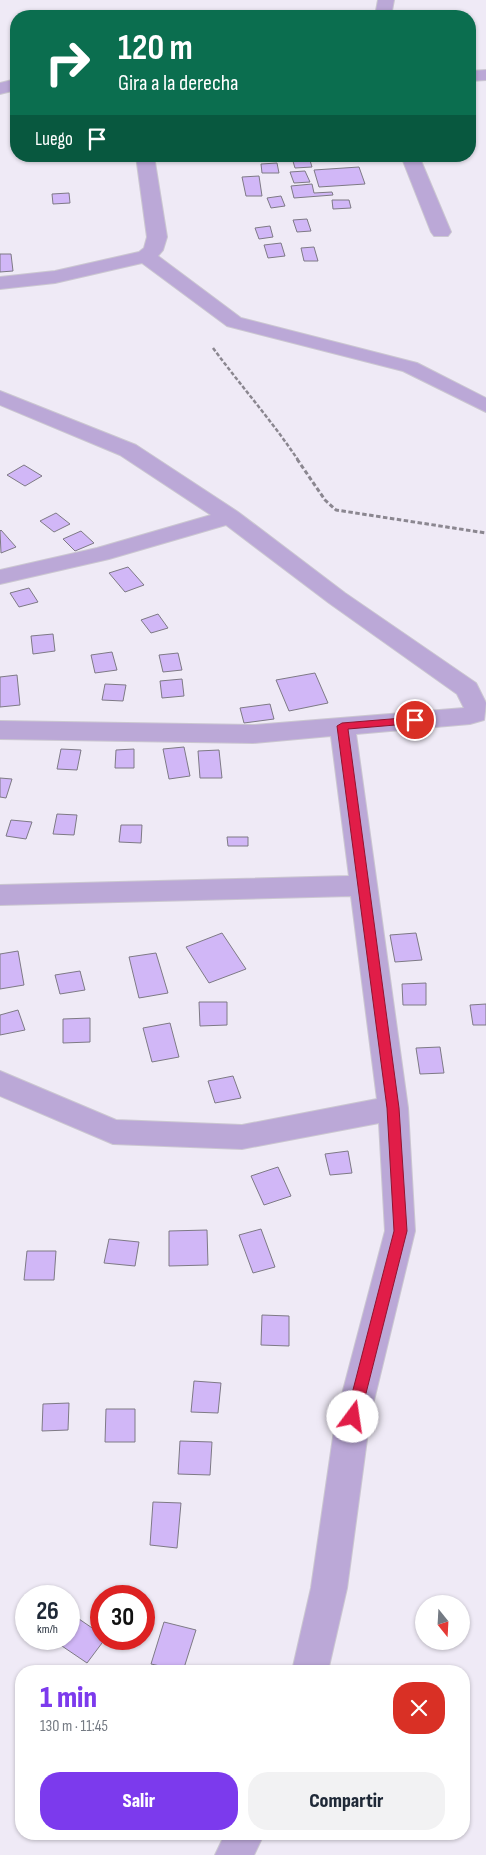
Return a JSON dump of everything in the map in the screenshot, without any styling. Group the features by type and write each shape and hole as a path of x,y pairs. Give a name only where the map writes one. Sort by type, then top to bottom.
{"street":[{"path":"0,283 55,277 146,256 153,250 156,237 146,162"},
{"path":"412,162 441,232"},
{"path":"146,256 234,322 410,367 486,406"},
{"path":"0,397 128,450 230,516 337,598 467,689 477,710 475,714 470,716 253,734 0,730"},
{"path":"0,577 101,554 230,516"},
{"path":"311,1665 329,1588 353,1417 400,1231 393,1108 342,726"},
{"path":"0,894 363,886"},
{"path":"0,1083 113,1132 242,1137 393,1108"},
{"path":"234,1855 242,1840"}],"path":[{"path":"208,341 253,402 280,433 325,500 336,510 486,533"}],"building":[{"path":"293,162 310,162 312,167 295,168"},
{"path":"277,163 279,173 262,173 261,164"},
{"path":"359,167 365,184 319,187 314,170"},
{"path":"305,171 310,182 294,183 290,172"},
{"path":"259,176 262,196 246,196 242,177"},
{"path":"312,184 314,193 332,192 333,195 294,198 291,186"},
{"path":"69,193 70,203 53,204 52,194"},
{"path":"281,196 285,206 271,208 267,198"},
{"path":"332,200 349,200 351,208 333,209"},
{"path":"307,219 311,231 297,232 293,220"},
{"path":"270,226 273,237 259,239 255,228"},
{"path":"281,243 285,256 268,258 264,245"},
{"path":"314,247 318,261 304,261 301,248"},
{"path":"0,254 11,254 13,271 0,272"},
{"path":"24,465 42,476 25,486 7,475"},
{"path":"56,513 70,524 54,532 40,521"},
{"path":"0,531 16,547 1,553"},
{"path":"81,531 94,543 75,551 63,539"},
{"path":"128,567 144,585 125,592 109,573"},
{"path":"29,588 38,602 19,607 10,593"},
{"path":"158,614 168,628 151,633 141,620"},
{"path":"53,634 55,651 33,654 31,636"},
{"path":"112,652 117,670 95,673 91,655"},
{"path":"178,653 182,670 163,672 159,655"},
{"path":"315,673 328,703 289,711 276,680"},
{"path":"17,675 20,705 0,707 0,677"},
{"path":"182,679 184,696 162,698 160,681"},
{"path":"105,684 126,685 123,701 102,700"},
{"path":"270,704 274,719 244,723 240,708"},
{"path":"184,747 190,776 169,779 163,749"},
{"path":"61,749 81,750 77,770 57,769"},
{"path":"134,749 134,768 115,768 116,750"},
{"path":"219,750 222,778 200,778 198,751"},
{"path":"0,778 12,779 6,798 0,797"},
{"path":"57,814 77,815 74,835 53,834"},
{"path":"11,820 32,822 26,839 6,836"},
{"path":"121,825 142,825 141,843 119,842"},
{"path":"227,837 248,837 248,846 228,846"},
{"path":"222,933 246,969 209,983 186,947"},
{"path":"416,933 422,960 395,962 390,935"},
{"path":"18,951 24,985 0,989 0,954"},
{"path":"156,953 168,993 139,998 129,957"},
{"path":"80,971 85,990 60,994 55,975"},
{"path":"426,983 426,1005 403,1005 402,984"},
{"path":"199,1002 227,1002 227,1025 200,1026"},
{"path":"486,1004 486,1025 473,1025 470,1005"},
{"path":"18,1010 25,1030 0,1035 0,1015"},
{"path":"90,1018 90,1042 63,1043 63,1019"},
{"path":"170,1023 179,1057 152,1062 143,1028"},
{"path":"440,1047 444,1073 420,1074 416,1048"},
{"path":"233,1076 241,1098 215,1103 208,1081"},
{"path":"348,1151 352,1173 330,1175 325,1154"},
{"path":"278,1167 291,1196 264,1205 251,1176"},
{"path":"261,1229 275,1267 253,1273 239,1235"},
{"path":"207,1230 208,1265 169,1266 169,1231"},
{"path":"109,1239 139,1242 135,1266 104,1263"},
{"path":"27,1251 56,1251 54,1280 24,1280"},
{"path":"262,1315 289,1316 289,1346 261,1345"},
{"path":"194,1381 221,1383 218,1413 191,1412"},
{"path":"69,1403 68,1430 42,1431 43,1404"},
{"path":"106,1409 135,1409 135,1442 105,1442"},
{"path":"180,1441 212,1442 210,1475 178,1474"},
{"path":"153,1502 181,1503 177,1548 150,1545"},
{"path":"80,1620 90,1626 90,1650 97,1650 87,1663 68,1650 80,1650"},
{"path":"164,1622 196,1630 185,1665 151,1664"}],"route":[{"path":"353,1417 400,1231 393,1108 342,726 415,720"}]}
